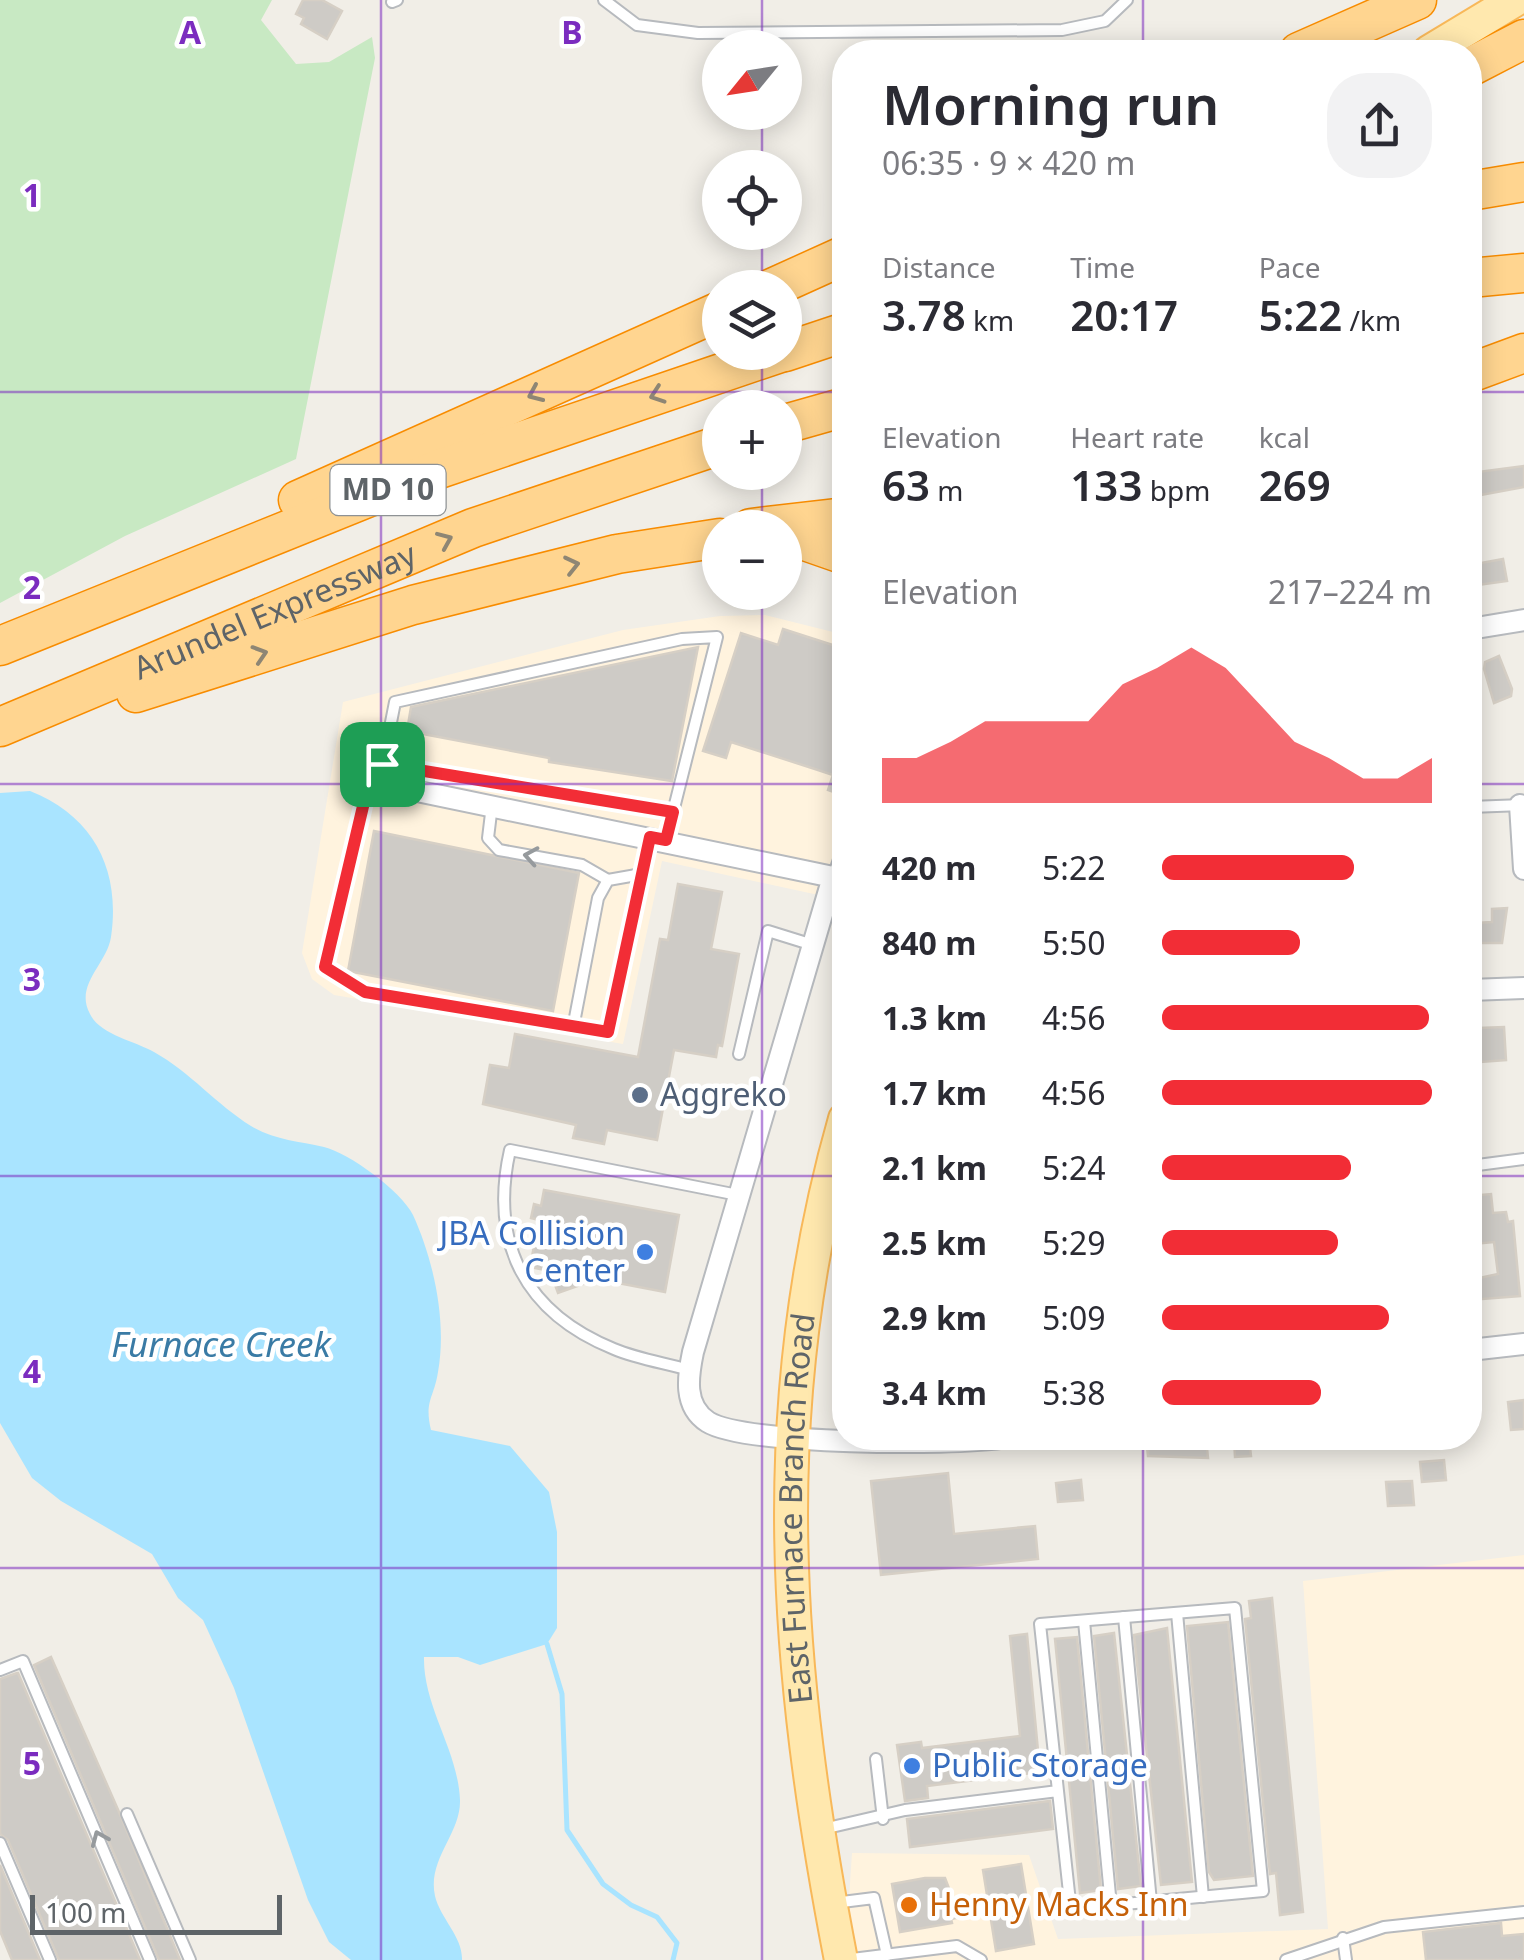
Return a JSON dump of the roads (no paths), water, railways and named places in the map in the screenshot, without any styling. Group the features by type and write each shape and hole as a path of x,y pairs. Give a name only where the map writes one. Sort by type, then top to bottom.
{"highway":[{"path":"1326,40 1417,0"},
{"path":"1482,60 1524,36"},
{"path":"1482,189 1524,182"},
{"path":"1482,208 1524,203"},
{"path":"802,274 832,261"},
{"path":"1482,277 1524,272"},
{"path":"0,637 702,319"},
{"name":"Arundel Expressway","path":"802,346 832,336"},
{"path":"1482,369 1524,353"},
{"name":"Arundel Expressway","path":"0,646 440,469 731,370"},
{"path":"802,419 832,411"},
{"name":"Arundel Expressway","path":"0,727 473,528 702,451"},
{"path":"802,524 832,519"},
{"path":"0,736 413,605 617,554 702,540"},
{"path":"802,540 832,550"}],"main road":[{"path":"1450,40 1515,0"},
{"name":"East Furnace Branch Road","path":"832,1203 806,1298 792,1437 792,1626 817,1830 842,1960"}],"street":[{"path":"1482,627 1524,620"},
{"path":"376,776 492,805 832,877"},
{"path":"1522,805 1524,869"},
{"path":"832,880 689,1370 692,1404 705,1420 725,1430 832,1437"},
{"path":"1482,990 1524,988"},
{"path":"1482,1349 1524,1344"}],"lane":[{"path":"604,0 637,24 698,34 1062,30 1105,21 1127,0"},
{"path":"717,637 673,812 642,874 608,1032 365,992 325,967 395,702 682,639 717,637"},
{"path":"376,776 673,812"},
{"path":"492,805 488,838 499,850 582,865 608,880 642,874"},
{"path":"1482,807 1522,805"},
{"path":"573,1028 598,898 608,880"},
{"path":"739,1054 768,931 812,945"},
{"path":"689,1370 613,1349 566,1320 526,1286 504,1227 504,1176 510,1150 739,1195"},
{"path":"1482,1165 1524,1160"},
{"path":"1235,1608 1263,1891 1082,1908 1070,1902 1040,1624 1124,1617 1235,1608"},
{"path":"1176,1613 1203,1897"},
{"path":"1124,1617 1150,1902"},
{"path":"1084,1621 1110,1906"},
{"path":"0,1670 24,1661 150,1960"},
{"path":"876,1759 883,1819"},
{"path":"817,1830 883,1819 905,1810 1058,1790"},
{"path":"128,1814 190,1960"},
{"path":"0,1843 50,1960"},
{"path":"830,1904 874,1898 887,1954"},
{"path":"1286,1960 1384,1926 1524,1912"},
{"path":"1343,1938 1346,1960"},
{"path":"842,1960 957,1946 981,1960"}],"water":[{"name":"Furnace Creek","path":"30,791 71,815 86,830 106,868 113,912 111,937 86,994 95,1021 167,1060 251,1126 335,1151 398,1195 420,1233 433,1272 440,1312 440,1353 429,1406 431,1430 510,1446 549,1492 557,1532 557,1628 547,1644 480,1665 458,1657 424,1657 429,1693 453,1764 460,1800 455,1824 436,1870 435,1896 459,1943 462,1960 351,1960 329,1942 308,1900 234,1688 203,1620 178,1598 152,1554 61,1501 32,1478 0,1423 0,793"}],"waterway":[{"path":"547,1644 562,1694 567,1830 603,1884 631,1905 657,1917 677,1943 673,1960"}],"place":[{"name":"Aggreko","path":"640,1095"},
{"name":"JBA Collision Center","path":"645,1252"},
{"name":"Public Storage","path":"912,1766"},
{"name":"Henny Macks Inn","path":"909,1905"}]}
